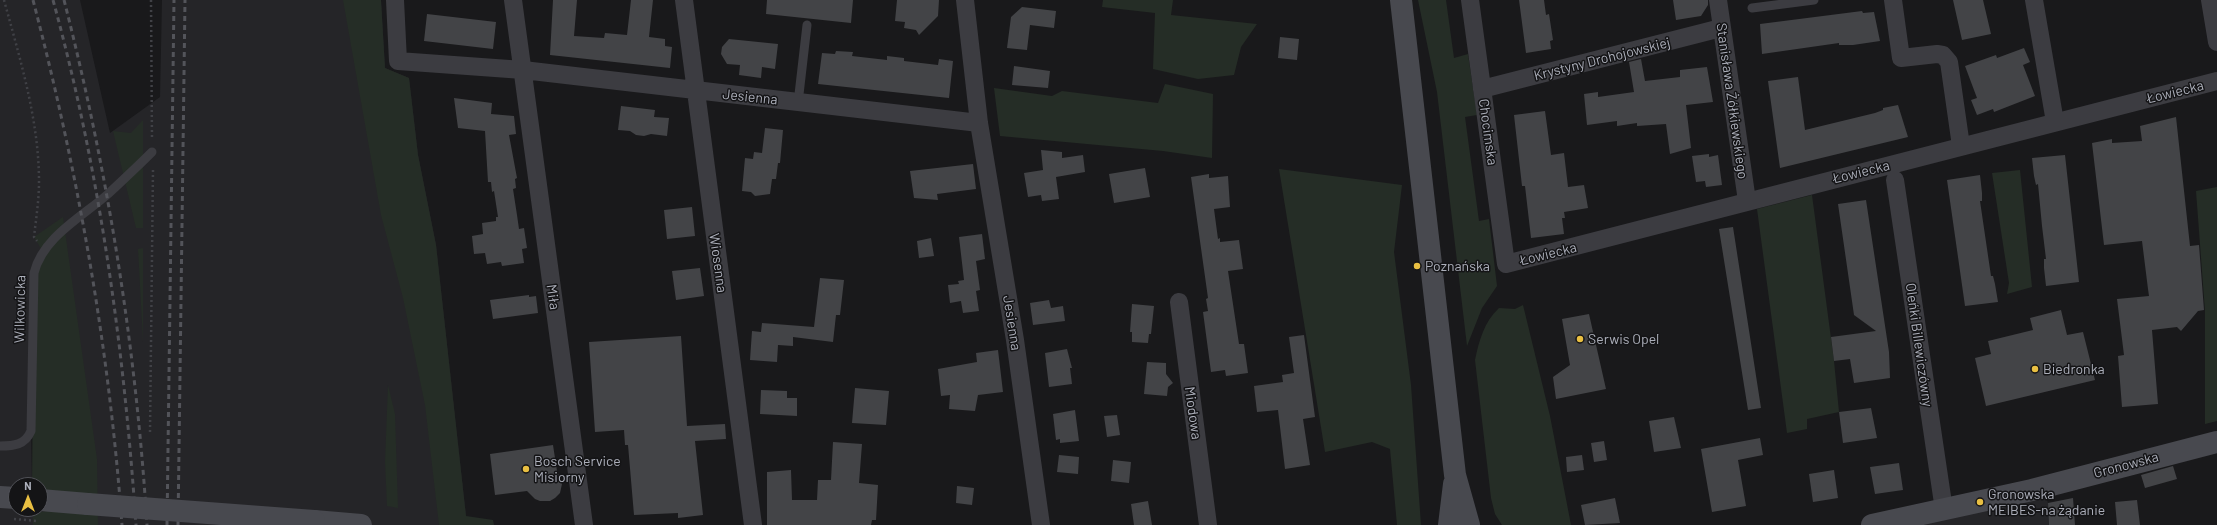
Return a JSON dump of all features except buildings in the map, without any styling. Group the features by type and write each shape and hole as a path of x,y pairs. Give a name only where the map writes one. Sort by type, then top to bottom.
{"main road":[{"path":"1401,0 1455,475 1469,525"},
{"name":"Gronowska","path":"1872,525 1944,510 2217,442"},
{"path":"1449,525 1455,475"},
{"path":"48,501 361,525"}],"street":[{"path":"395,0 398,61 523,70"},
{"name":"Miła","path":"513,0 584,525"},
{"name":"Wiosenna","path":"684,0 753,525"},
{"name":"Jesienna","path":"965,0 978,123 1015,340 1041,525"},
{"name":"Chocimska","path":"1470,0 1506,264"},
{"name":"Stanisława Żółkiewskiego","path":"1718,0 1747,201"},
{"path":"1893,0 1901,58 1937,54 1943,55 1949,62 1961,146"},
{"path":"2034,0 2055,122"},
{"path":"2210,0 2217,42"},
{"name":"Krystyny Drohojowskiej","path":"1482,89 1721,28"},
{"name":"Jesienna","path":"523,70 978,123"},
{"name":"Łowiecka","path":"1506,264 2217,81"},
{"name":"Oleńki Billewiczówny","path":"1895,180 1944,510"},
{"name":"Miodowa","path":"1179,302 1208,525"}],"lane":[{"path":"1752,8 1814,0"},
{"path":"798,103 807,25"},
{"name":"Wilkowicka","path":"0,446 17,445 23,442 32,431 34,273 37,262 43,252 82,213 107,195 152,152"}],"path":[{"path":"4,0 24,74 36,132 39,181 34,237 43,252"},
{"path":"150,432 152,152 151,0"}],"shaded area":[{"path":"0,0 80,0 110,133 160,97 162,0 381,0 385,68 409,78 418,155 436,245 467,525 49,525 43,252 31,431 32,477 8,477 8,517 33,517 33,525 0,525"},
{"path":"343,0 381,0 385,68 409,78 418,155 436,245 466,516 493,520 494,525 439,525 425,405 403,298 381,215"},
{"path":"1103,0 1173,0 1171,15 1257,24 1241,47 1234,75 1198,79 1153,69 1155,13 1102,7"},
{"path":"1418,0 1446,0 1454,58 1468,54 1477,115 1465,117 1479,221 1489,219 1497,286 1482,308 1467,346 1437,92"},
{"path":"1165,84 1213,94 1212,158 1163,151 1000,136 994,88 1052,96 1062,91 1158,103"},
{"path":"143,120 143,228 136,228 113,131 131,133"},
{"path":"1279,169 1402,185 1394,252 1411,385 1421,525 1397,525 1390,449 1372,442 1325,452"},
{"path":"2020,170 2032,287 2007,294 2009,283 1992,173"},
{"path":"2217,187 2217,421 2205,424 2205,311 2196,191"},
{"path":"1812,195 1834,361 1839,412 1807,419 1807,429 1787,433 1757,209"},
{"path":"63,217 97,459 98,525 33,525 33,517 48,517 48,511 95,504 48,494 48,477 32,477 34,273 43,252 34,237"},
{"path":"143,248 143,342 138,249"},
{"path":"1523,305 1550,416 1571,525 1502,525 1495,514 1491,498 1475,360 1483,332 1489,319 1494,313 1499,308 1515,309"},
{"path":"388,385 395,414 398,508 387,506 385,462"},
{"path":"2043,487 2048,503 2049,525 1879,525"}],"railway":[{"path":"33,0 64,130 90,260 109,392 122,525"},
{"path":"53,0 70,64 84,129 108,261 125,393 136,525"},
{"path":"64,0 94,130 118,261 136,392 147,525"},
{"path":"167,525 174,0"},
{"path":"178,525 185,0"}],"place":[{"name":"Poznańska","path":"1417,266"},
{"name":"Serwis Opel","path":"1580,339"},
{"name":"Biedronka","path":"2035,369"},
{"name":"Bosch Service Misiorny","path":"526,469"},
{"name":"Gronowska MEIBES-na żądanie","path":"1980,502"}]}
